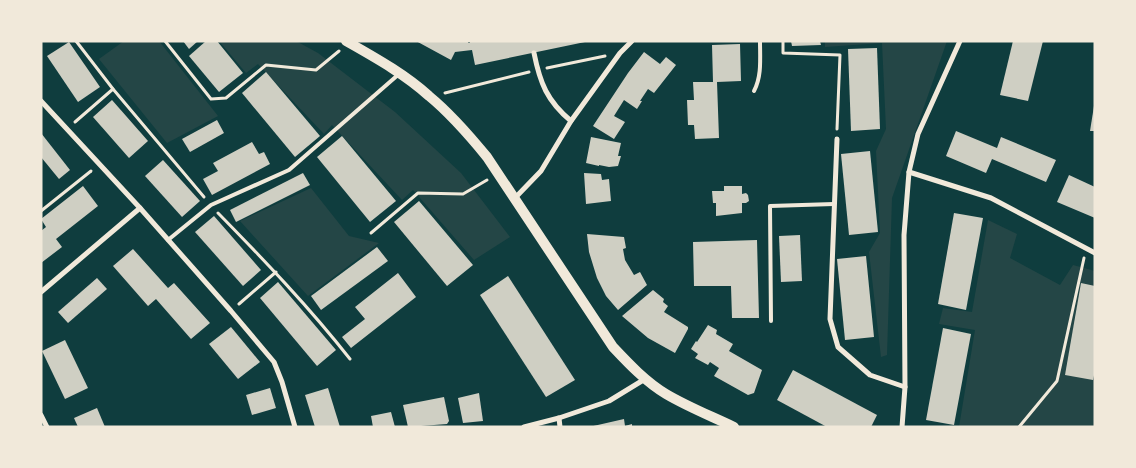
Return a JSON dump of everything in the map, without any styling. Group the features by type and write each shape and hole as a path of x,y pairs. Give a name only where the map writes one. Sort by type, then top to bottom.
{"main road":[{"path":"348,42 399,74 430,97 465,130 487,157 613,348 645,379 666,394 734,427"}],"street":[{"path":"514,200 541,172 571,121 620,53 632,41"},
{"path":"902,427 905,387 904,235 909,172 918,134 960,41"},
{"path":"534,53 544,90 557,110 571,121"},
{"path":"41,101 140,208 274,362 295,427"},
{"path":"837,140 830,319 838,346 870,375 905,387"},
{"path":"909,172 991,198 1086,250 1095,253"},
{"path":"41,292 140,208"},
{"path":"524,427 559,418 609,401 645,379"},
{"path":"41,415 47,427"},
{"path":"559,418 560,427"}],"lane":[{"path":"754,91 760,74 760,41"},
{"path":"168,240 211,205 289,170 399,74"},
{"path":"771,321 770,206 834,204"}],"path":[{"path":"165,41 211,99 226,98 266,66 316,70 348,42"},
{"path":"783,41 783,53 840,55 837,140"},
{"path":"430,97 538,70 620,53"},
{"path":"67,129 112,89"},
{"path":"41,211 99,164"},
{"path":"371,233 418,193 464,194 498,175"},
{"path":"1019,427 1057,381 1086,250"},
{"path":"231,311 276,272"}],"shaded area":[{"path":"124,41 159,41 218,116 167,143 99,59"},
{"path":"219,41 296,41 318,53 395,112 461,173 510,237 474,260 413,190 402,200 332,125 324,134 258,64 246,73"},
{"path":"825,41 947,41 892,198 887,355 881,357 869,252 880,233 876,151 886,129 882,43 825,47"},
{"path":"311,188 349,236 379,243 308,296 240,221"},
{"path":"988,220 1017,234 1010,258 1060,285 1073,265 1095,271 1095,427 959,427 975,330 939,324 943,308 972,312"}],"building":[{"path":"183,41 198,41 189,49"},
{"path":"206,41 217,41 243,73 219,92 189,56"},
{"path":"416,41 468,41 468,43 470,41 585,42 475,65 472,50 455,52 451,60"},
{"path":"791,41 820,41 821,45 792,46"},
{"path":"1013,41 1043,41 1028,101 1000,95"},
{"path":"69,42 100,87 78,102 47,56"},
{"path":"740,44 741,81 717,82 719,138 695,139 694,125 688,125 687,100 694,100 693,82 713,82 712,45"},
{"path":"877,48 880,129 851,131 848,49"},
{"path":"644,52 660,64 666,57 676,65 654,93 648,89 637,109 624,100 614,116 625,122 614,139 593,126"},
{"path":"266,72 320,136 295,157 242,93"},
{"path":"112,100 148,141 129,158 93,117"},
{"path":"1094,106 1095,131 1090,131"},
{"path":"217,120 224,133 190,152 182,139"},
{"path":"956,131 997,148 1001,137 1056,160 1046,182 992,159 986,173 946,156"},
{"path":"41,133 70,170 59,179 41,157"},
{"path":"342,136 396,201 370,222 317,157"},
{"path":"591,137 621,143 618,156 621,156 618,166 609,167 586,163"},
{"path":"252,142 259,154 264,152 270,164 212,195 203,179 218,171 213,163"},
{"path":"870,151 878,232 849,235 841,154"},
{"path":"163,160 200,201 182,217 145,176"},
{"path":"303,173 310,185 236,222 230,210"},
{"path":"584,173 601,174 602,180 609,179 611,201 586,204"},
{"path":"1069,175 1095,187 1095,218 1057,202"},
{"path":"83,186 98,206 56,239 62,247 41,263 41,231 46,227 41,219"},
{"path":"724,186 742,186 742,194 746,193 748,195 749,201 742,203 742,213 716,216 716,203 713,203 712,191 724,191"},
{"path":"419,201 473,265 447,286 394,222"},
{"path":"954,213 983,218 966,310 938,304"},
{"path":"214,216 261,270 243,286 195,232"},
{"path":"587,234 624,237 626,248 623,249 625,260 634,275 640,272 647,285 618,310 606,296 597,278 589,252"},
{"path":"800,235 802,281 781,282 779,236"},
{"path":"757,240 759,318 732,318 731,286 694,286 693,242"},
{"path":"377,247 388,261 321,310 311,296"},
{"path":"133,249 168,288 174,283 210,323 191,339 156,299 148,306 113,266"},
{"path":"866,256 874,337 845,340 837,259"},
{"path":"398,273 416,297 351,348 342,337 365,319 355,307"},
{"path":"508,276 575,380 546,397 480,295"},
{"path":"97,278 107,289 68,323 58,312"},
{"path":"278,282 336,350 317,366 260,298"},
{"path":"1081,283 1095,286 1095,371 1093,380 1065,375"},
{"path":"653,290 664,299 663,302 668,306 664,312 688,327 675,353 648,338 622,316"},
{"path":"708,325 717,330 716,334 733,344 729,351 762,370 754,393 748,395 714,376 719,368 710,362 708,365 695,358 698,354 691,349"},
{"path":"231,327 260,362 238,379 209,344"},
{"path":"943,328 971,334 954,425 926,420"},
{"path":"65,340 88,388 65,399 42,351"},
{"path":"793,370 877,415 871,427 827,427 777,400"},
{"path":"270,388 276,408 252,415 246,395"},
{"path":"328,388 340,427 315,427 305,395"},
{"path":"479,393 483,421 463,423 458,398"},
{"path":"444,397 449,421 447,424 408,427 403,405"},
{"path":"97,408 105,427 78,427 74,418"},
{"path":"391,412 395,427 373,427 371,416"},
{"path":"624,419 625,426 632,424 632,427 589,427"}]}
